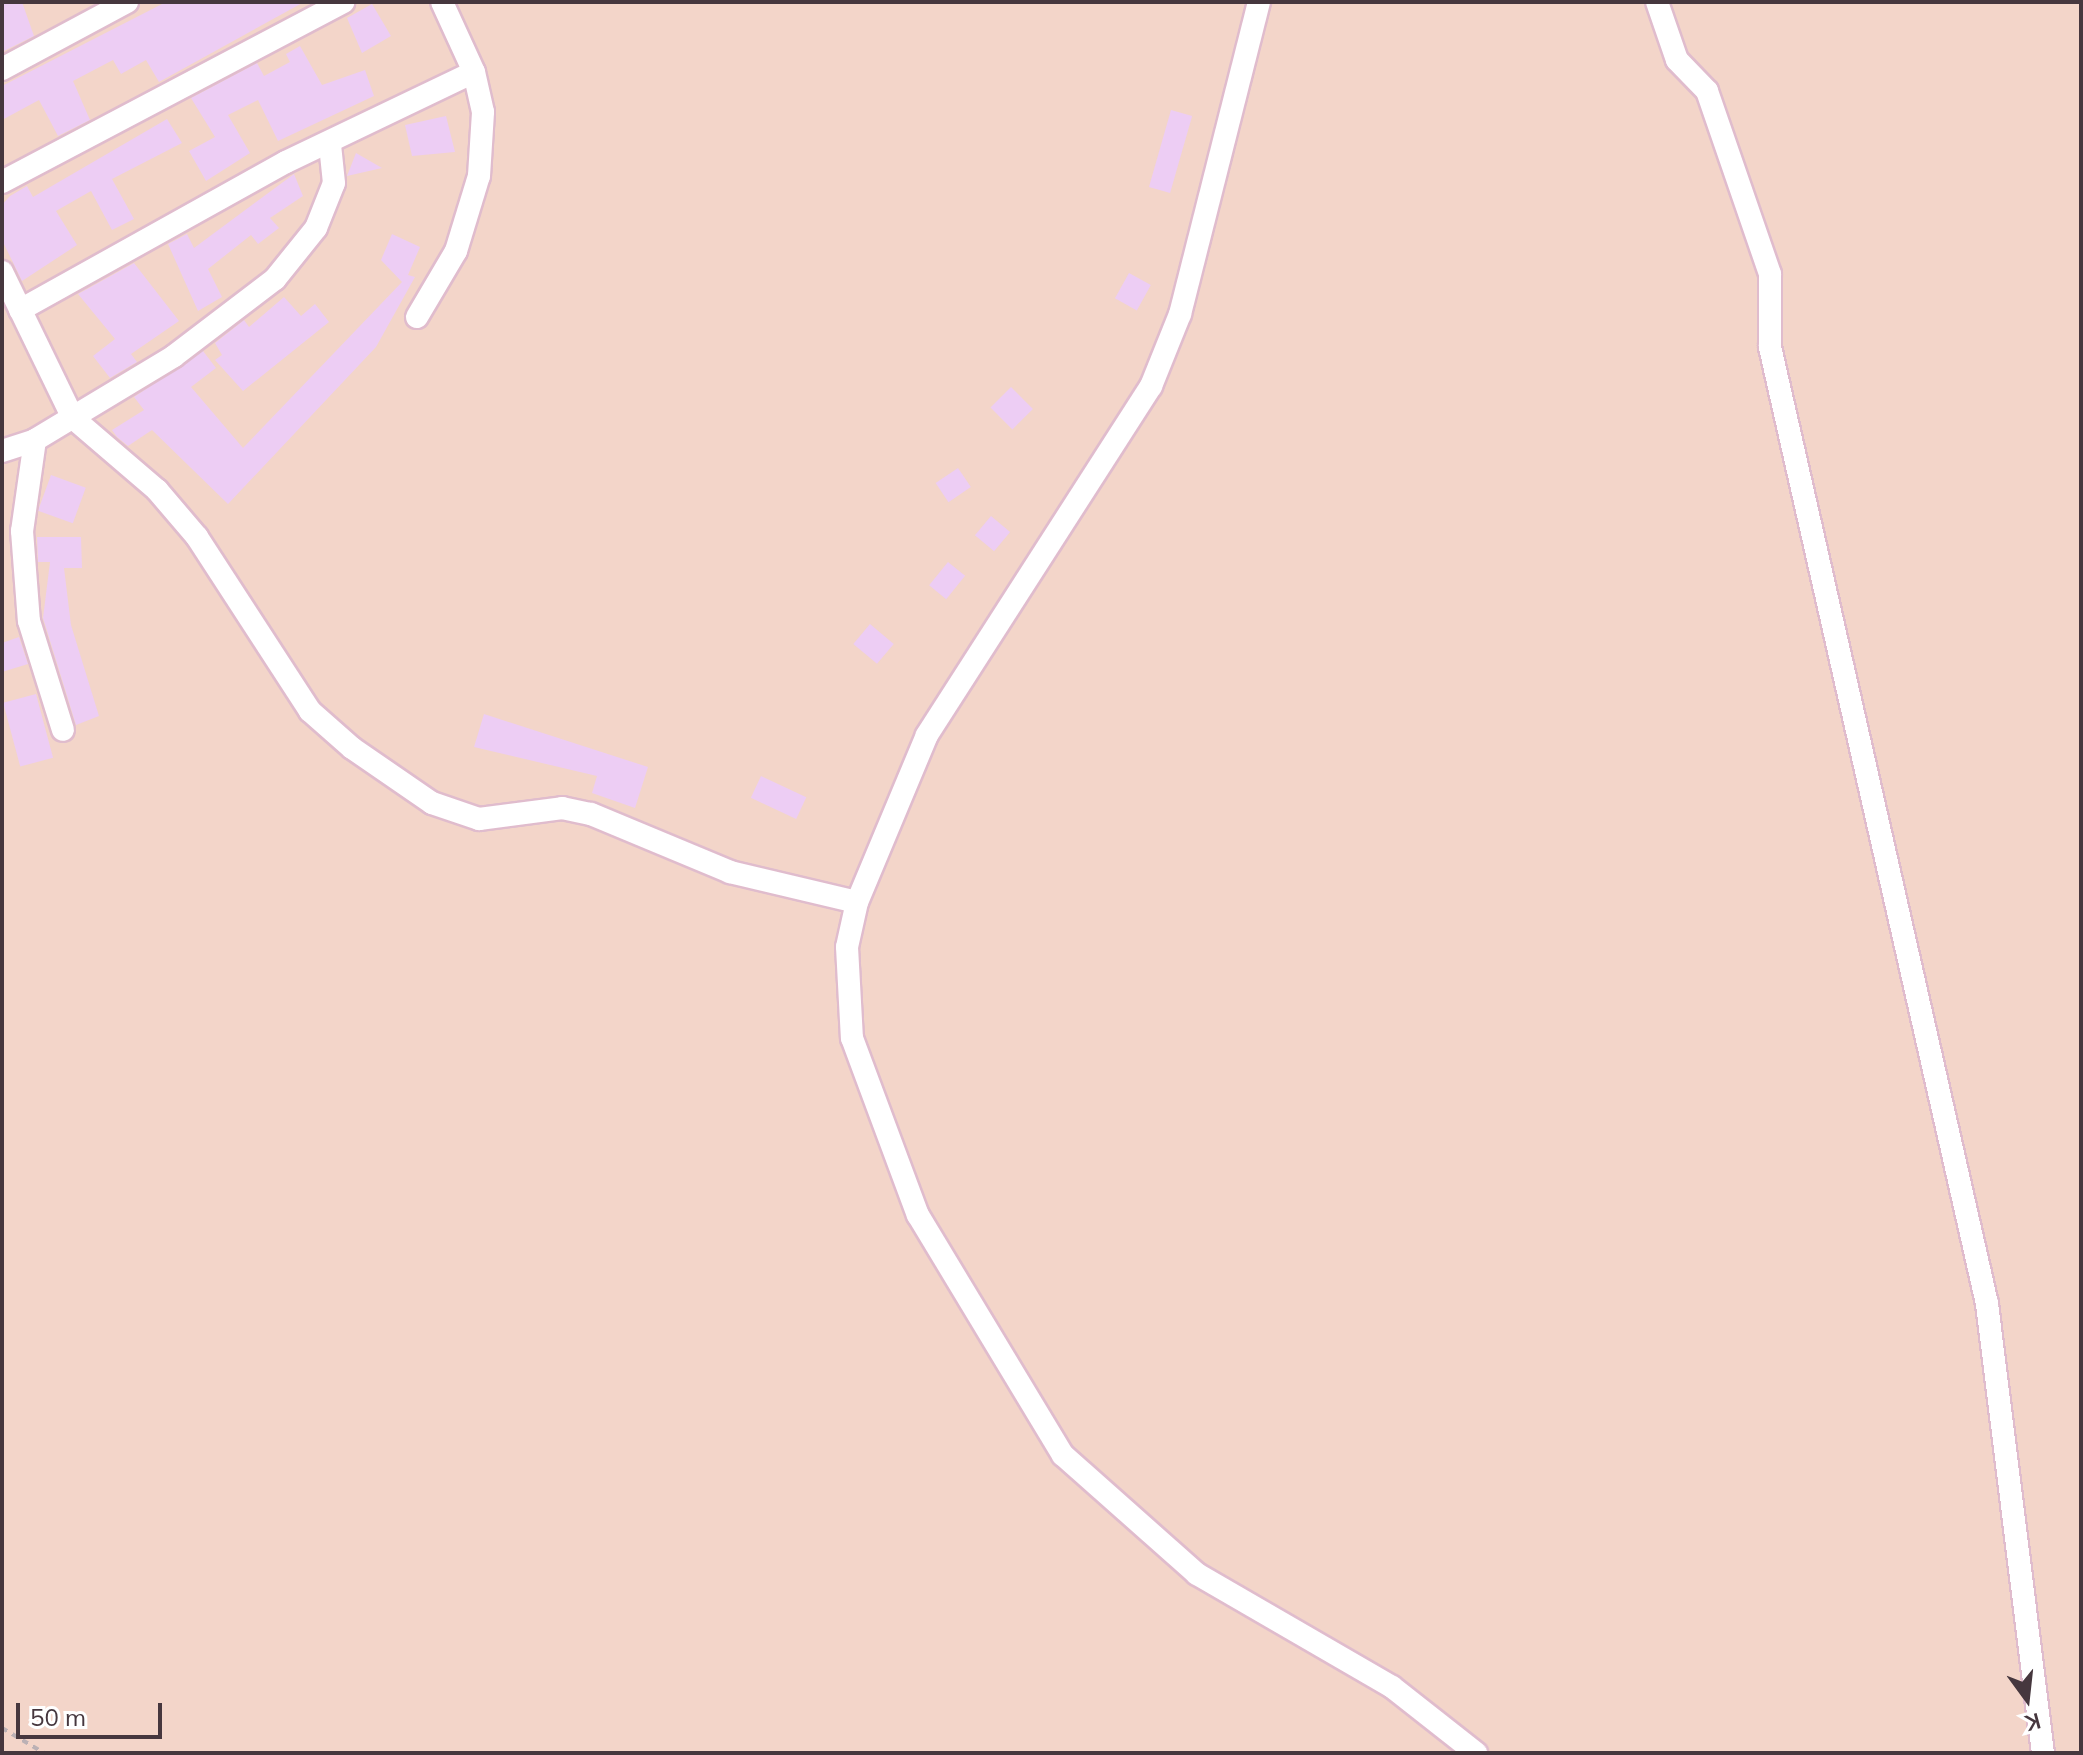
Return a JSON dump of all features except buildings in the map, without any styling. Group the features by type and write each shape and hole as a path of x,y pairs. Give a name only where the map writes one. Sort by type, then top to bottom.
{"street":[{"path":"2,69 127,2"},
{"path":"2,182 343,2"},
{"path":"417,317 456,251 479,176 483,112 474,72 442,2"},
{"path":"1259,2 1180,314 1151,386 927,735 857,902 847,947 857,1053 918,1215 1063,1455 1197,1574 1392,1687 1476,1753"},
{"path":"1657,2 1677,60 1707,91 1770,274 1770,347 1987,1304 2043,1753"},
{"path":"20,310 286,162 330,147 474,72"},
{"path":"2,451 35,440 174,356 275,279 316,228 334,183 330,147"},
{"path":"2,272 73,418 157,490 197,537 310,711 432,803 479,819 562,808 591,814 730,872 857,902"},
{"path":"35,440 22,531 29,621 63,730"}],"path":[{"path":"2,1728 44,1753"}],"shaded area":[{"path":"2,2 2081,2 2081,1753 2,1753"}]}
